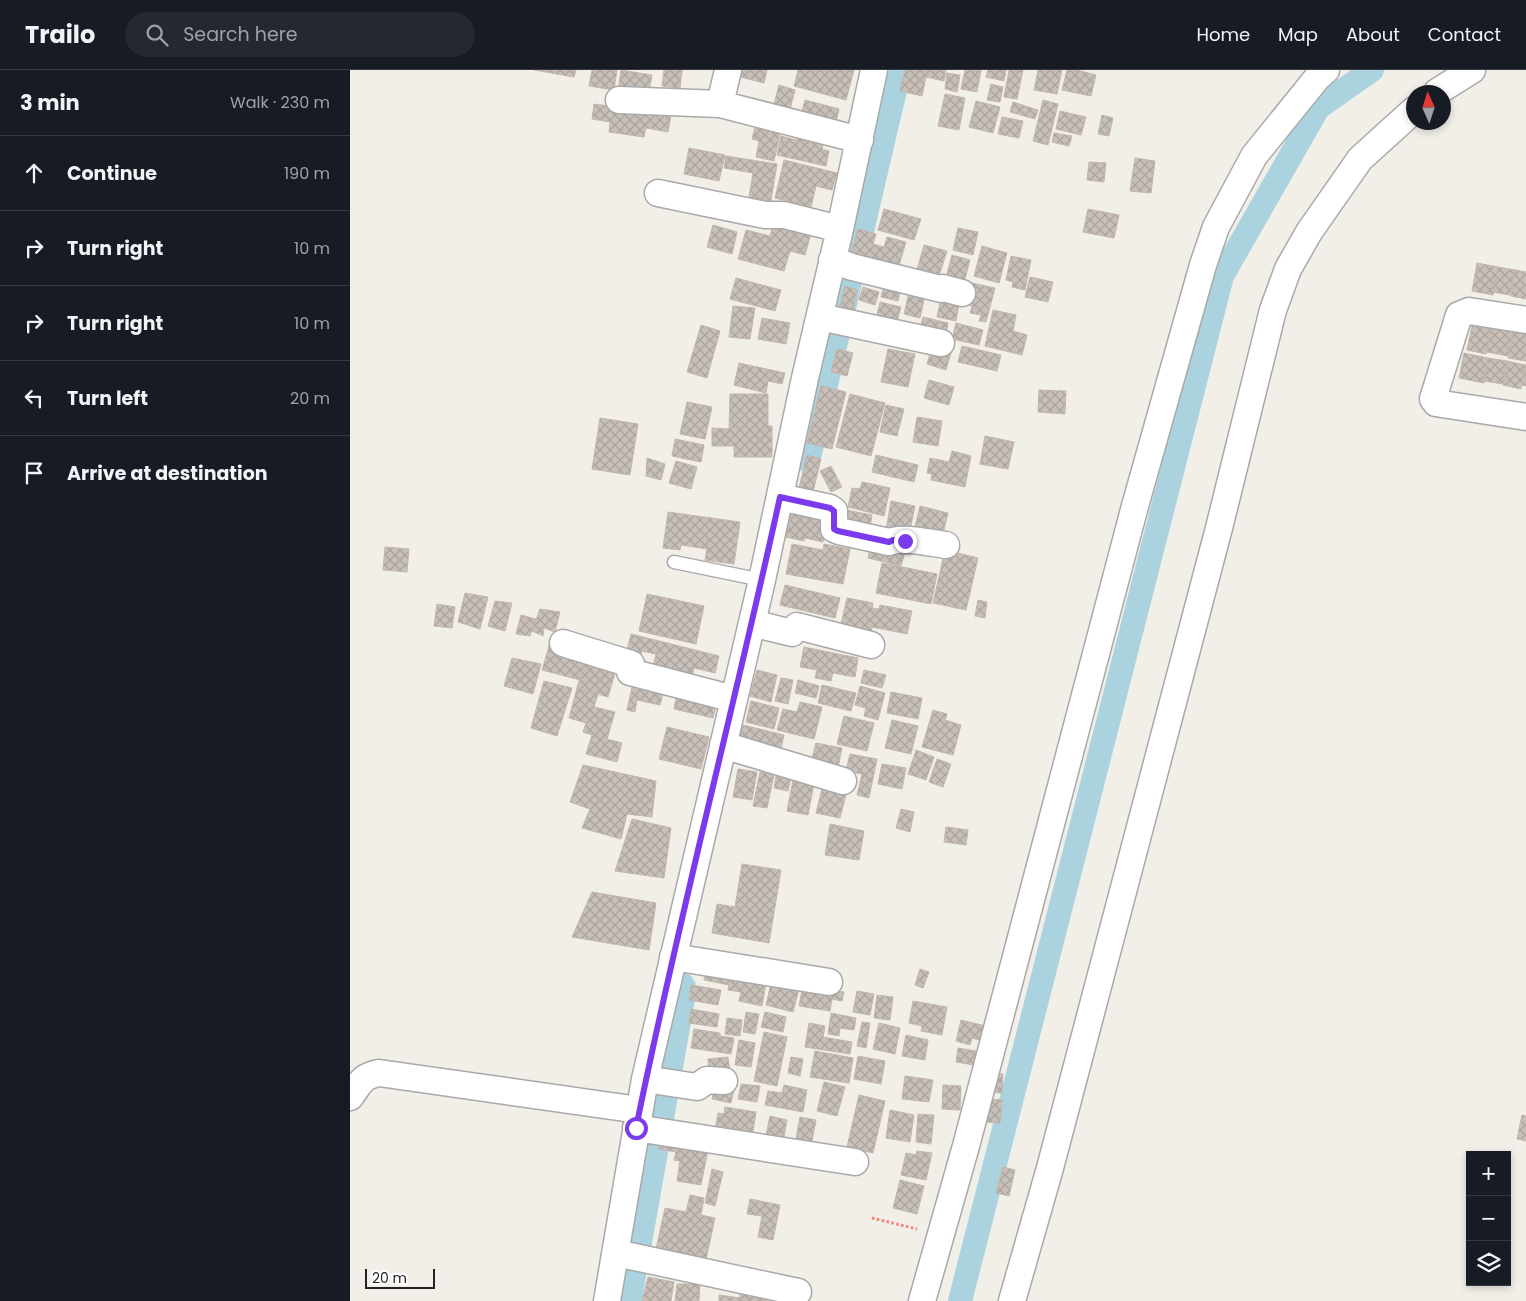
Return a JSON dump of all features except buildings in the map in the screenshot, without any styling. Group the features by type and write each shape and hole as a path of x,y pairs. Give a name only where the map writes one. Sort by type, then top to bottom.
{"street":[{"path":"720,104 728,70"},
{"path":"607,1301 626,1255 646,1125 657,1082 681,959 731,747 734,699 759,624 762,580 788,498 805,378 829,319 842,264 840,229 874,70"},
{"path":"922,1301 942,1234 1135,506 1203,265 1216,227 1254,156 1316,78 1326,70"},
{"path":"1448,85 1472,70"},
{"path":"619,100 720,104 860,140"},
{"path":"1012,1301 1052,1159 1214,548 1273,310 1288,269 1309,232 1360,159 1406,117"},
{"path":"658,193 765,215 784,215 840,229"},
{"path":"842,264 941,289 962,292"},
{"path":"1526,320 1469,311 1459,315 1433,399 1436,403 1526,417"},
{"path":"829,319 940,342"},
{"path":"788,498 830,508 834,511 834,529 838,531 889,542 893,540 912,540 946,545"},
{"path":"759,624 792,633 797,626 871,645"},
{"path":"563,643 631,664 630,672 734,699"},
{"path":"731,747 843,781"},
{"path":"681,959 830,982"},
{"path":"350,1097 361,1080 379,1073 646,1125 856,1162"},
{"path":"657,1082 697,1088 707,1080 724,1081"},
{"path":"626,1255 798,1292"}],"lane":[{"path":"674,562 762,580"}],"path":[{"path":"872,1218 942,1234"}],"waterway":[{"path":"802,450 891,70"},
{"path":"960,1301 1222,276 1318,108 1372,70"},
{"path":"621,1301 676,990"}],"route":[{"path":"636,1128 673,957 780,497 830,508 834,511 834,529 838,531 889,542 893,540 905,541"}]}
